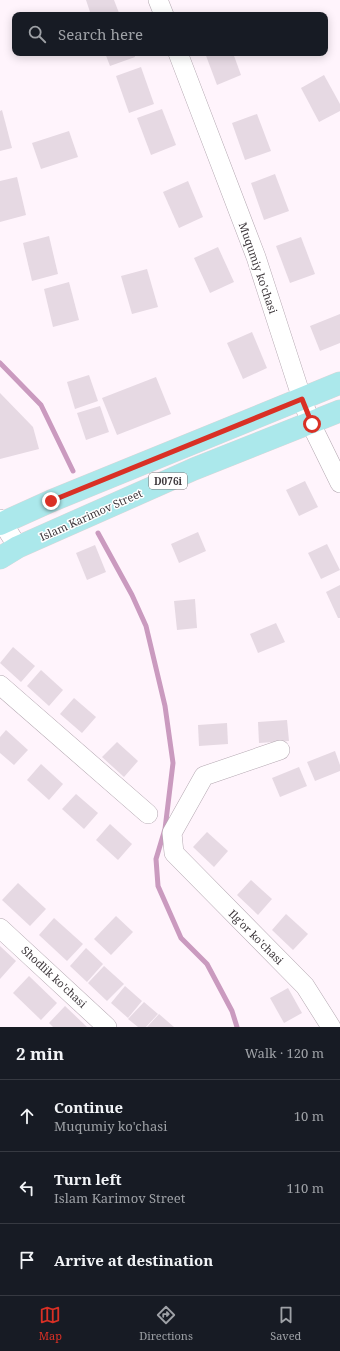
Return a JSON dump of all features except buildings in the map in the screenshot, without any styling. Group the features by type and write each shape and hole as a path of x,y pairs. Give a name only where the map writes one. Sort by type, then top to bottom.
{"main road":[{"name":"D076i","path":"1,522 340,383"},
{"name":"Islam Karimov Street","path":"0,558 18,547 194,469 312,424 340,411"}],"street":[{"path":"158,0 163,12"},
{"name":"Muqumiy ko'chasi","path":"179,56 256,257 302,399 340,483"},
{"path":"1,522 18,547"},
{"path":"0,685 148,814"},
{"name":"Ilg'or ko'chasi","path":"280,750 204,776 172,833 174,853 305,986 331,1027"},
{"name":"Shodlik ko'chasi","path":"0,928 107,1027"}],"waterway":[{"path":"0,363 41,405 73,471"},
{"path":"98,533 132,595 146,626 165,706 173,763 165,829 156,859 158,886 181,938 207,964 232,1011 237,1027"}],"route":[{"path":"51,501 302,399 312,424"}]}
